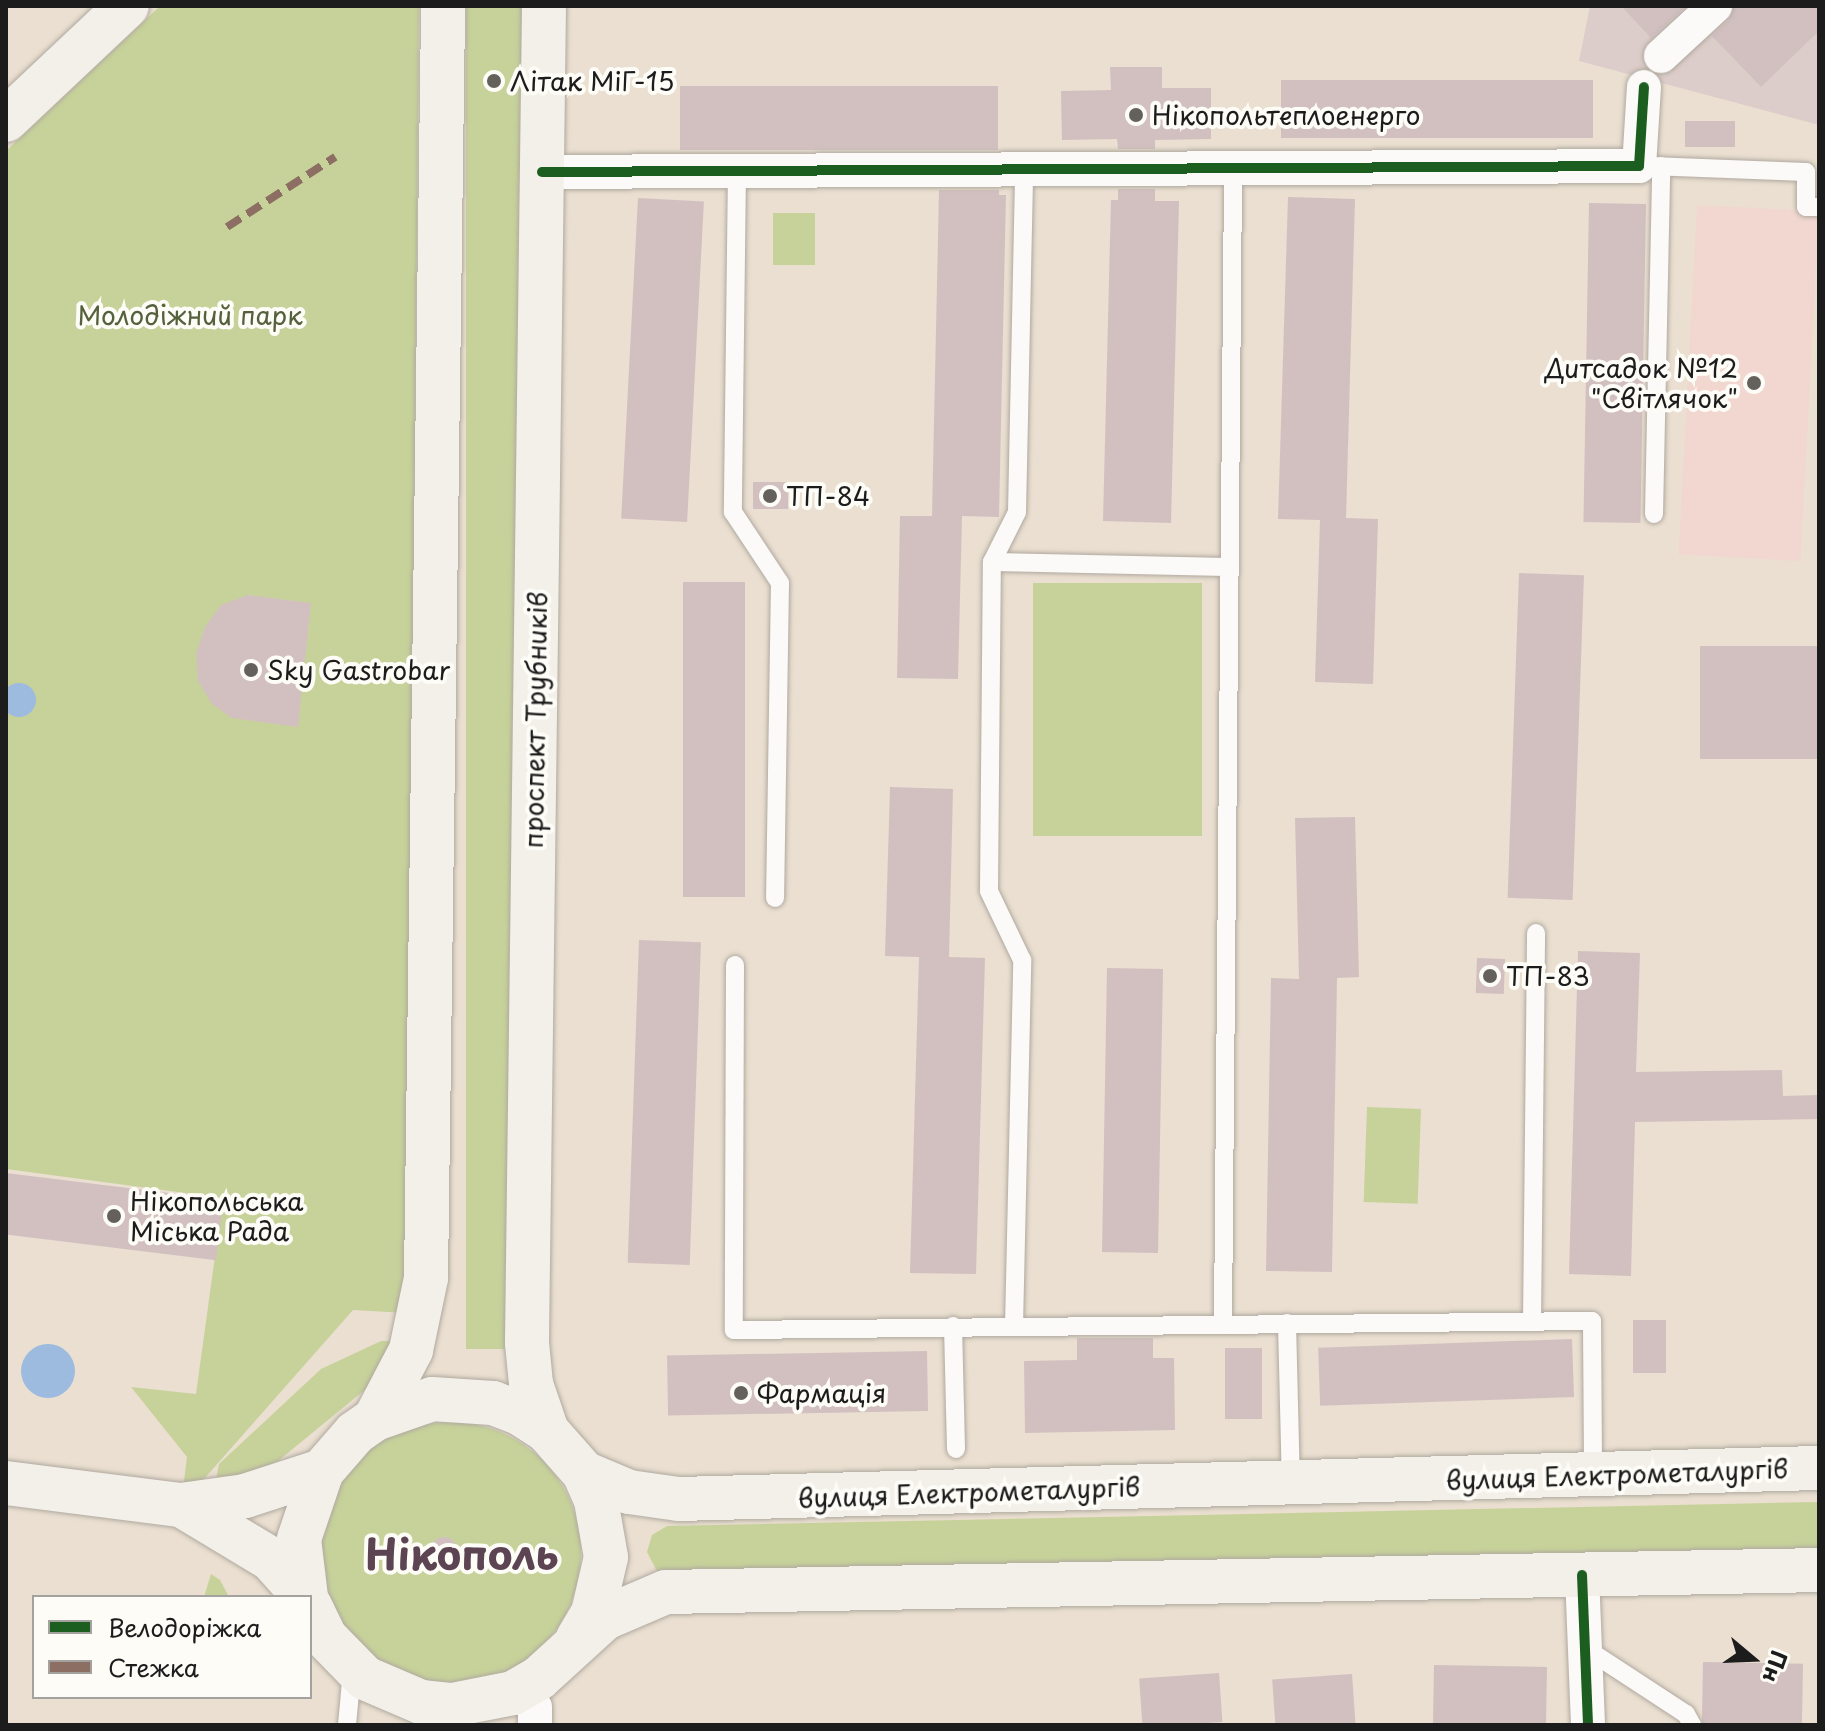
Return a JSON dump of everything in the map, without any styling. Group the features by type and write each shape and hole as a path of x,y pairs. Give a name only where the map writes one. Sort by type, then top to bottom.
{"main road":[{"path":"6,120 127,6"},
{"path":"375,1419 411,1350 426,1278 443,6"},
{"name":"проспект Трубників","path":"544,6 527,1343 531,1384 547,1431"},
{"name":"вулиця Електрометалургів","path":"322,1471 355,1433 375,1419 432,1399 463,1398 521,1414 547,1431 584,1473 629,1492 700,1499 1819,1468"},
{"path":"6,1483 181,1505 245,1496 322,1471"},
{"path":"305,1595 299,1539 322,1471"},
{"path":"358,1673 421,1702 452,1705 498,1698 534,1709 593,1613 606,1557 600,1514 584,1473"},
{"path":"181,1505 271,1559 303,1595"},
{"path":"578,1638 646,1597 683,1591 1819,1570"},
{"path":"312,1610 325,1637 358,1673 385,1725"}],"street":[{"path":"1661,56 1715,6"},
{"path":"542,172 1650,166 1644,87"},
{"path":"1582,1575 1588,1725"}],"lane":[{"path":"1654,514 1650,166 1806,172 1806,207 1819,207"},
{"path":"1014,1326 1022,960 989,891 992,562 1017,512 1024,169"},
{"path":"1223,1323 1233,169"},
{"path":"737,170 733,512 780,583 775,898"},
{"path":"992,562 1229,567"},
{"path":"1532,1322 1536,933"},
{"path":"735,965 734,1330 1592,1321 1593,1475"},
{"path":"1287,1323 1291,1483"},
{"path":"953,1326 956,1449"},
{"path":"1585,1648 1686,1714 1692,1725"},
{"path":"347,1725 358,1673"}],"shaded area":[{"path":"1590,6 1819,6 1819,125 1579,61"},
{"name":"Дитсадок №12 \"Світлячок\"","path":"1697,205 1819,211 1801,561 1679,555"}],"green space":[{"name":"Молодіжний парк","path":"160,6 419,6 407,1313 353,1310 181,1505 187,1457 131,1387 196,1394 223,1198 6,1169 6,151"},
{"path":"466,6 527,6 527,1349 466,1349"},
{"path":"773,213 815,213 815,265 773,265"},
{"path":"1033,583 1202,583 1202,836 1033,836"},
{"path":"1367,1107 1421,1109 1418,1204 1364,1202"},
{"path":"381,1341 401,1341 378,1379 278,1461 244,1479 216,1480 219,1464 321,1369"},
{"path":"450,1422 500,1432 523,1444 551,1470 571,1503 581,1553 571,1603 559,1626 533,1654 500,1674 450,1684 400,1674 377,1662 349,1636 329,1603 319,1553 329,1503 341,1480 367,1452 400,1432"},
{"path":"1819,1502 1819,1555 659,1575 647,1552 652,1535 667,1526"},
{"path":"211,1574 220,1580 228,1595 205,1595"}],"water":[{"path":"19,683 31,688 36,700 31,712 19,717 7,712 2,700 7,688"},
{"path":"48,1344 67,1352 75,1371 67,1390 48,1398 29,1390 21,1371 29,1352"}],"building":[{"path":"1621,6 1686,6 1651,38"},
{"path":"1734,6 1819,6 1819,31 1761,87 1712,36 1729,20"},
{"name":"Нікопольтеплоенерго","path":"1110,67 1162,67 1162,88 1211,88 1211,139 1155,140 1155,149 1118,149 1117,139 1062,140 1061,91 1111,90"},
{"path":"1281,80 1593,80 1593,138 1281,138"},
{"path":"680,86 998,86 998,150 680,150"},
{"path":"1685,121 1735,121 1735,147 1685,147"},
{"path":"1118,189 1155,189 1155,201 1179,201 1171,523 1103,521 1111,200 1118,200"},
{"path":"939,190 999,190 999,195 1006,195 999,517 962,516 958,679 897,678 900,516 932,516"},
{"path":"1288,197 1355,199 1346,518 1378,519 1373,684 1315,682 1320,520 1278,519"},
{"path":"638,198 704,201 687,522 621,519"},
{"path":"1589,203 1646,204 1640,523 1583,522"},
{"name":"ТП-84","path":"753,482 788,482 788,509 753,509"},
{"path":"1519,573 1584,575 1573,900 1508,898"},
{"path":"683,582 745,582 745,897 683,897"},
{"name":"Sky Gastrobar","path":"248,595 311,603 298,727 232,718 212,704 198,681 196,654 205,627 221,605"},
{"path":"1700,646 1819,646 1819,759 1700,759"},
{"path":"890,787 953,789 949,957 985,958 976,1274 910,1273 919,957 885,956"},
{"path":"1355,817 1359,977 1337,978 1332,1272 1266,1271 1271,978 1299,979 1295,818"},
{"path":"639,940 701,942 690,1265 628,1263"},
{"path":"1578,951 1640,953 1636,1072 1782,1070 1783,1096 1819,1095 1819,1119 1635,1122 1631,1276 1569,1274"},
{"name":"ТП-83","path":"1477,958 1505,959 1504,994 1476,993"},
{"path":"1107,968 1163,969 1158,1253 1102,1252"},
{"name":"Нiкопольська Міська Рада","path":"6,1173 223,1200 216,1260 6,1234"},
{"path":"1633,1320 1666,1320 1666,1373 1633,1373"},
{"path":"1077,1338 1153,1338 1153,1358 1174,1358 1175,1430 1025,1433 1024,1361 1077,1360"},
{"path":"1572,1339 1574,1397 1320,1406 1318,1348"},
{"path":"1225,1348 1262,1348 1262,1419 1225,1419"},
{"path":"927,1351 928,1411 668,1416 667,1356"},
{"path":"444,1537 453,1541 457,1550 453,1559 444,1563 435,1559 431,1550 435,1541"},
{"path":"1703,1662 1803,1664 1802,1725 1702,1723"},
{"path":"1434,1665 1547,1667 1546,1725 1433,1725"},
{"path":"1219,1673 1222,1722 1142,1725 1139,1679"},
{"path":"1352,1674 1355,1723 1275,1725 1272,1680"}],"marked path":[{"path":"227,227 335,157"}],"cycle path":[{"path":"542,172 1639,166 1644,87"},
{"path":"1582,1575 1588,1725"}],"place":[{"name":"Літак МіГ-15","path":"494,81"},
{"name":"Нікопольтеплоенерго","path":"1136,115"},
{"name":"Дитсадок №12 \"Світлячок\"","path":"1754,383"},
{"name":"ТП-84","path":"770,496"},
{"name":"Sky Gastrobar","path":"251,670"},
{"name":"ТП-83","path":"1490,976"},
{"name":"Нiкопольська Міська Рада","path":"114,1216"},
{"name":"Фармація","path":"741,1393"}],"district":[{"name":"Нікополь","path":"462,1553"}]}
